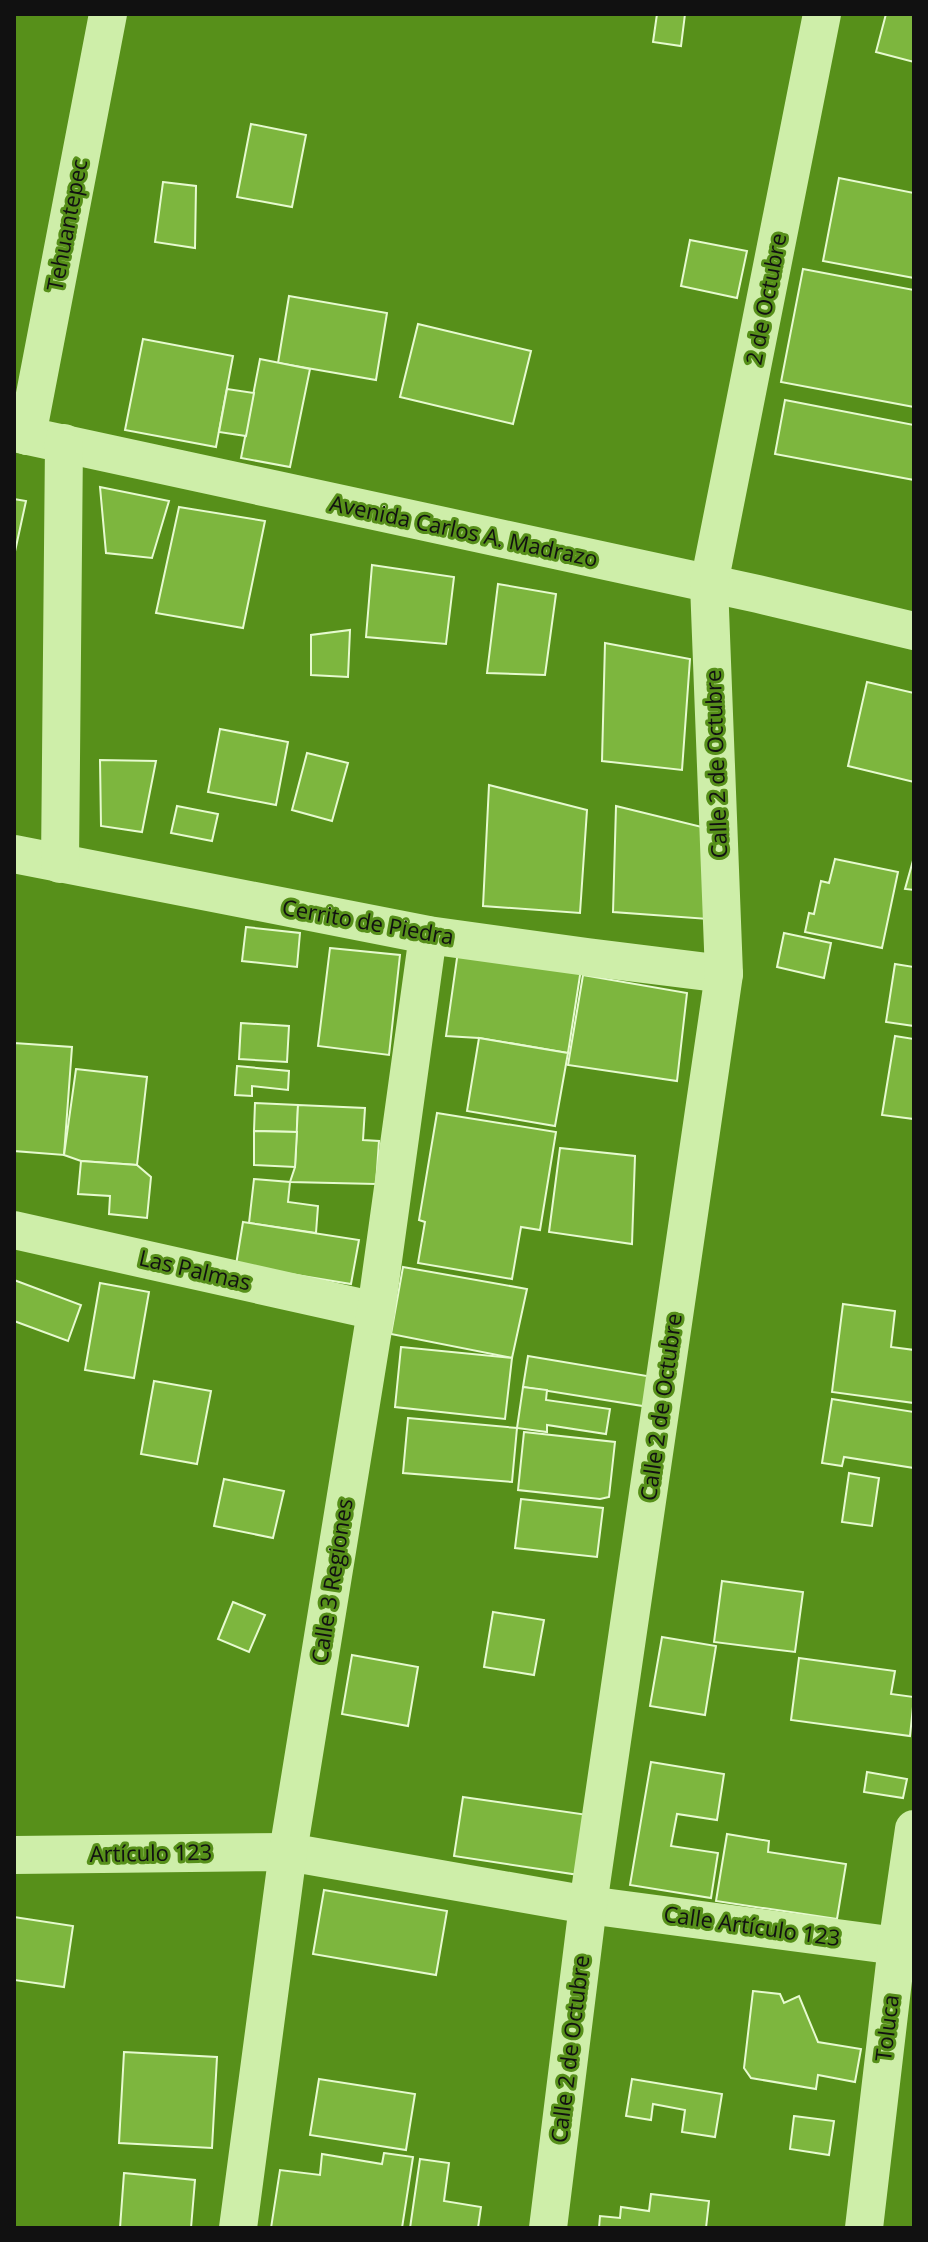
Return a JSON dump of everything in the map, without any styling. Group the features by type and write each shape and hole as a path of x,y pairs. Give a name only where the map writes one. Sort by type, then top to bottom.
{"street":[{"name":"Tehuantepec","path":"20,434 108,14"},
{"name":"2 de Octubre","path":"709,584 822,14"},
{"name":"Avenida Carlos A. Madrazo","path":"20,434 914,631"},
{"path":"60,864 64,443"},
{"name":"Calle 2 de Octubre","path":"548,2228 588,1905 724,974 709,584"},
{"name":"Cerrito de Piedra","path":"14,854 428,935 724,974"},
{"name":"Calle 3 Regiones","path":"238,2228 288,1852 376,1311 428,935"},
{"name":"Las Palmas","path":"14,1230 376,1311"},
{"name":"Toluca","path":"864,2228 906,1949 914,1829"},
{"name":"Artículo 123","path":"14,1855 288,1852 588,1905"},
{"name":"Calle Artículo 123","path":"588,1905 906,1949"}],"building":[{"path":"657,14 685,14 681,46 653,42"},
{"path":"886,14 914,14 914,62 876,52"},
{"path":"251,124 306,135 292,207 237,197"},
{"path":"839,178 914,193 914,278 823,261"},
{"path":"163,182 196,186 195,248 155,242"},
{"path":"690,240 747,251 737,298 681,286"},
{"path":"803,269 914,290 914,407 781,382"},
{"path":"289,296 387,313 376,380 278,363"},
{"path":"418,324 531,351 513,424 400,397"},
{"path":"143,339 233,356 216,447 125,430"},
{"path":"260,359 310,369 290,467 241,458"},
{"path":"227,389 254,393 246,436 219,432"},
{"path":"785,400 914,425 914,480 775,454"},
{"path":"100,487 169,501 152,558 106,553"},
{"path":"14,499 26,501 14,556"},
{"path":"179,507 265,521 243,628 156,613"},
{"path":"372,565 454,577 446,644 366,637"},
{"path":"498,584 556,594 545,675 487,673"},
{"path":"350,630 348,677 311,675 311,635"},
{"path":"605,643 690,659 682,770 602,761"},
{"path":"867,682 914,693 914,782 848,766"},
{"path":"220,729 288,742 276,805 208,792"},
{"path":"307,753 348,763 332,821 292,810"},
{"path":"100,760 156,761 142,832 101,826"},
{"path":"489,785 587,810 580,913 483,906"},
{"path":"177,806 218,814 212,841 171,833"},
{"path":"616,806 706,828 708,919 613,912"},
{"path":"914,857 914,890 905,889"},
{"path":"835,859 898,872 882,948 805,932 809,913 814,914 821,881 829,883"},
{"path":"246,927 300,933 297,967 242,961"},
{"path":"784,933 831,943 824,978 777,967"},
{"path":"330,948 400,955 389,1055 318,1046"},
{"path":"458,951 581,969 568,1053 479,1038 446,1036"},
{"path":"895,964 914,967 914,1026 886,1022"},
{"path":"583,975 687,993 677,1081 568,1065"},
{"path":"241,1023 289,1026 287,1062 239,1059"},
{"path":"895,1036 914,1039 914,1119 882,1115"},
{"path":"479,1038 568,1053 555,1126 467,1111"},
{"path":"14,1043 72,1047 64,1155 14,1151"},
{"path":"237,1066 289,1071 288,1090 252,1086 252,1096 235,1095"},
{"path":"76,1069 147,1077 137,1165 81,1161 64,1155"},
{"path":"255,1103 298,1105 297,1132 254,1131"},
{"path":"298,1105 365,1108 363,1140 379,1141 376,1184 290,1182 295,1167"},
{"path":"437,1113 556,1132 540,1230 521,1227 512,1279 418,1263 425,1222 419,1220"},
{"path":"254,1131 297,1132 295,1167 254,1165"},
{"path":"560,1148 635,1156 632,1244 549,1232"},
{"path":"81,1161 137,1165 151,1177 147,1218 109,1214 110,1196 78,1194"},
{"path":"254,1179 290,1182 288,1202 318,1206 316,1233 249,1223"},
{"path":"243,1222 359,1240 351,1284 236,1265"},
{"path":"403,1267 527,1289 512,1358 391,1334"},
{"path":"14,1280 81,1305 68,1341 14,1321"},
{"path":"100,1283 149,1292 134,1378 85,1370"},
{"path":"843,1304 895,1311 891,1347 914,1350 914,1403 832,1392"},
{"path":"401,1347 512,1358 505,1419 395,1407"},
{"path":"528,1356 653,1377 649,1407 523,1387"},
{"path":"154,1381 211,1391 197,1464 141,1454"},
{"path":"523,1387 547,1390 546,1400 610,1409 606,1434 547,1425 547,1432 517,1428"},
{"path":"832,1399 914,1412 914,1468 844,1457 842,1466 822,1463"},
{"path":"408,1418 517,1428 512,1482 403,1473"},
{"path":"524,1432 615,1442 609,1497 600,1499 518,1490"},
{"path":"849,1473 879,1478 872,1526 842,1522"},
{"path":"224,1479 284,1491 273,1538 214,1526"},
{"path":"521,1499 603,1508 597,1557 515,1548"},
{"path":"722,1581 803,1592 795,1652 714,1642"},
{"path":"233,1602 265,1615 249,1652 218,1639"},
{"path":"493,1612 544,1620 534,1675 484,1667"},
{"path":"662,1637 716,1646 705,1715 650,1706"},
{"path":"352,1655 418,1667 408,1726 342,1714"},
{"path":"799,1658 895,1671 891,1694 914,1697 910,1736 791,1720"},
{"path":"651,1762 724,1774 717,1820 677,1814 671,1846 718,1853 711,1898 630,1885"},
{"path":"867,1772 907,1779 903,1798 864,1792"},
{"path":"463,1797 588,1815 579,1875 454,1856"},
{"path":"727,1834 769,1841 768,1852 846,1864 837,1919 716,1901"},
{"path":"324,1890 447,1911 436,1975 313,1954"},
{"path":"14,1917 73,1926 64,1987 14,1980"},
{"path":"753,1991 780,1994 784,2003 799,1996 818,2042 861,2049 855,2082 818,2075 816,2089 751,2078 744,2068"},
{"path":"124,2052 217,2057 212,2148 119,2143"},
{"path":"319,2079 415,2094 406,2150 310,2135"},
{"path":"632,2079 722,2094 715,2137 682,2132 685,2110 653,2104 651,2120 626,2116"},
{"path":"794,2116 834,2121 829,2155 790,2149"},
{"path":"384,2153 413,2157 402,2228 271,2228 280,2170 320,2175 322,2154 382,2164"},
{"path":"420,2159 449,2163 444,2201 481,2207 478,2228 410,2228"},
{"path":"124,2173 195,2180 191,2228 120,2228"},
{"path":"651,2194 709,2201 706,2228 599,2228 600,2216 620,2218 621,2207 649,2211"}]}
